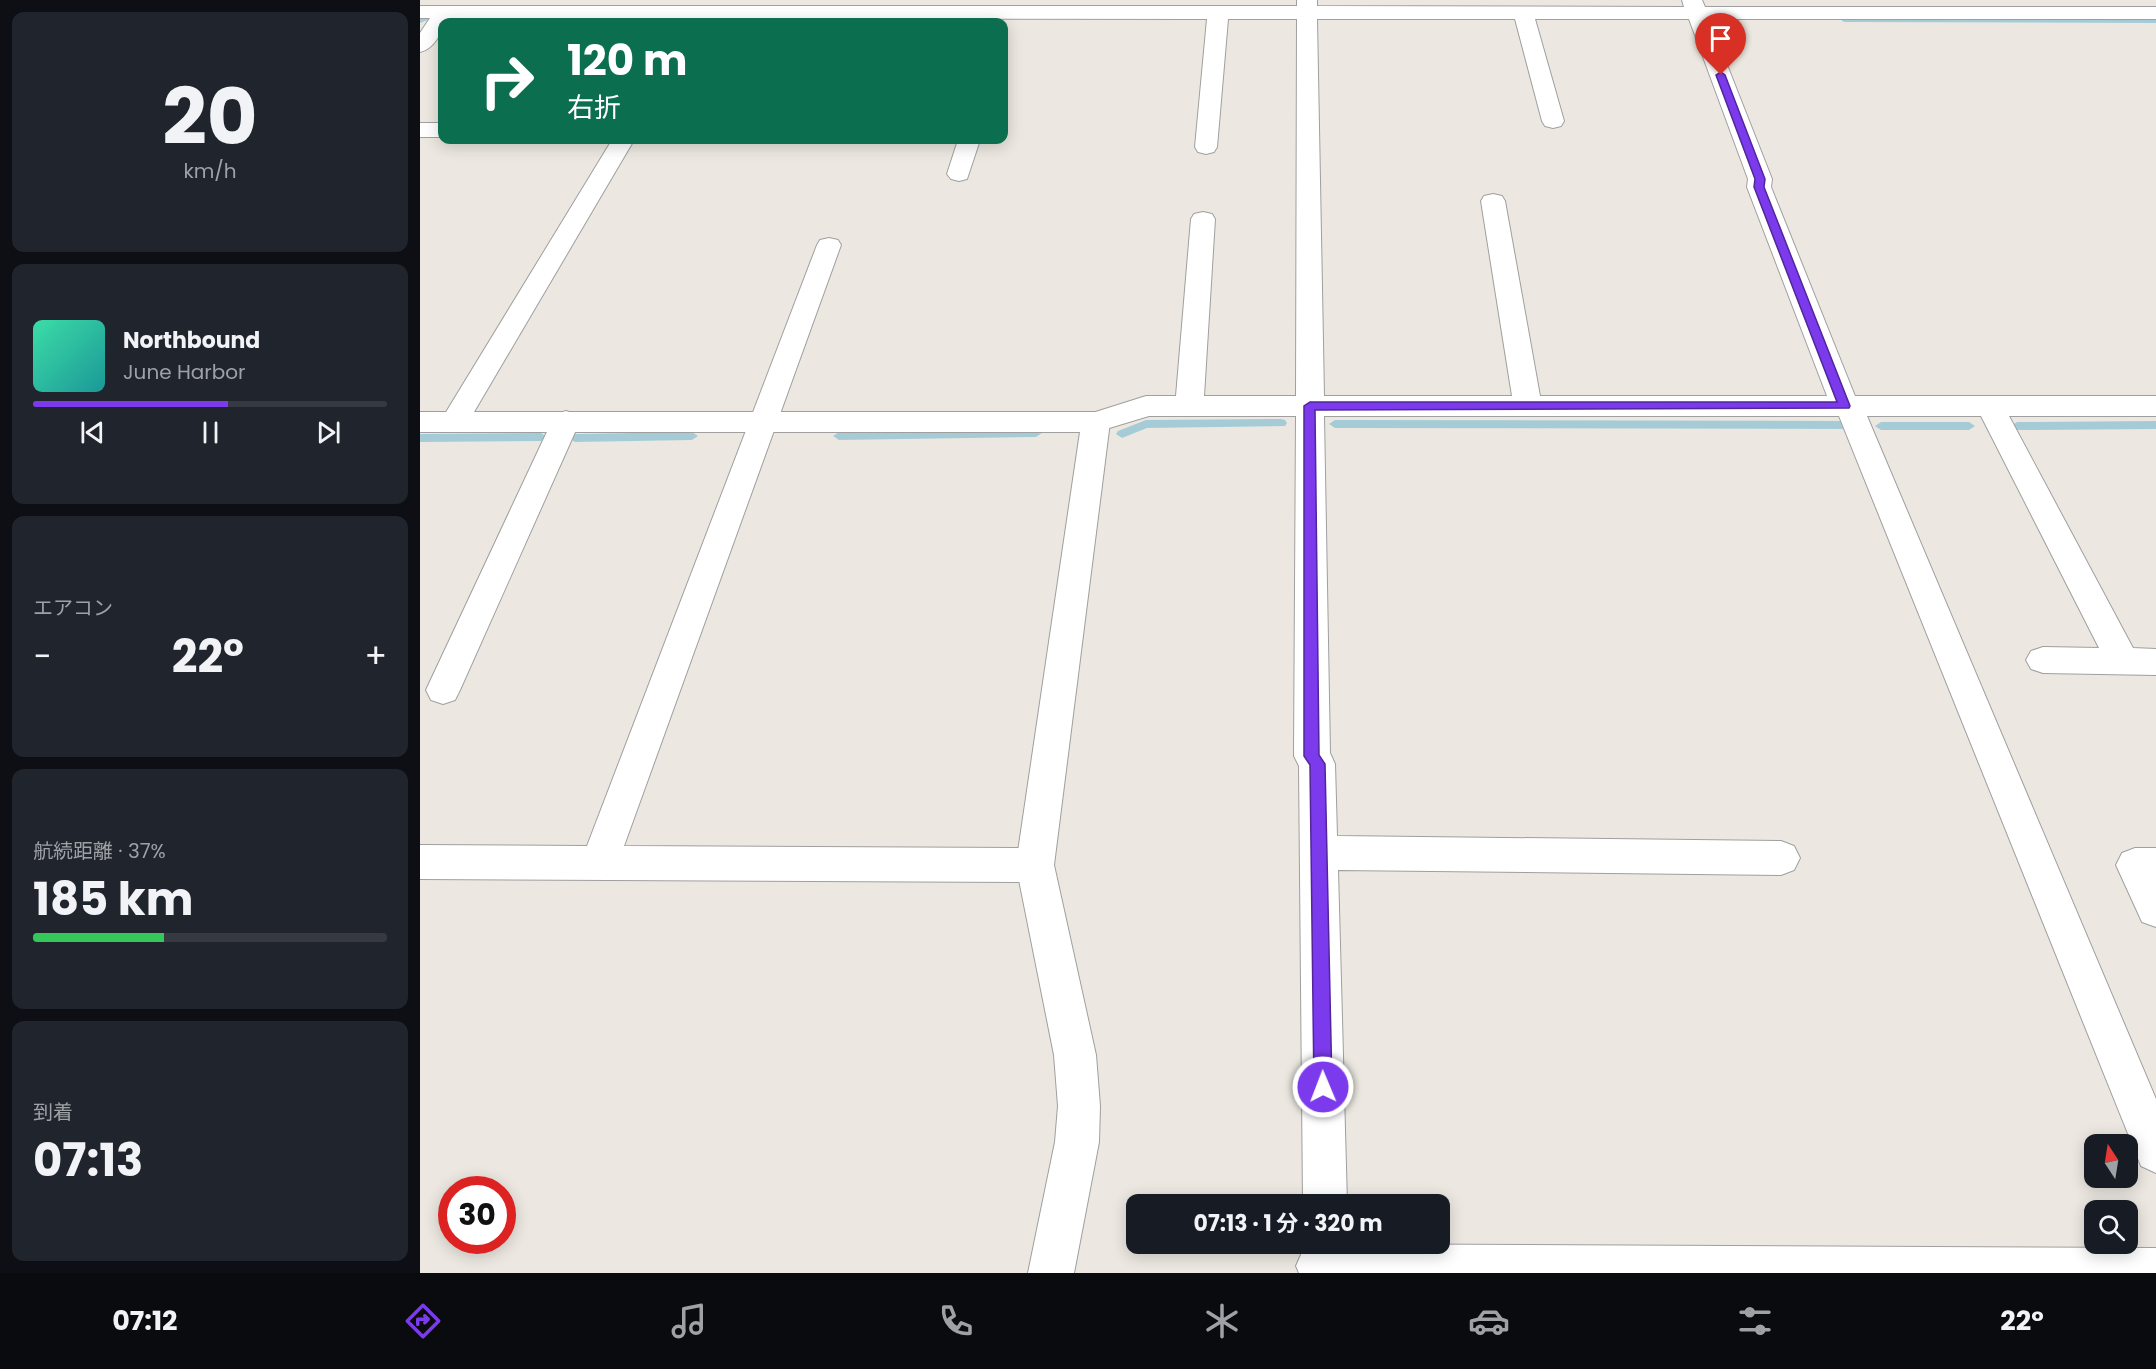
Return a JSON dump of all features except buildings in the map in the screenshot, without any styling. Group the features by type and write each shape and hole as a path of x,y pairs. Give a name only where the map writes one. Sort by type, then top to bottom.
{"street":[{"path":"420,12 459,8 520,17 916,6 998,12 1068,6 1155,6 1218,13 1307,6 1529,8 2060,6 2156,13"},
{"path":"1307,6 1312,756 1317,764 1325,1194"},
{"path":"1695,6 1760,179 1759,187 1847,406 2156,1151"},
{"path":"446,18 459,8"},
{"path":"1529,8 1553,122"},
{"path":"1206,147 1218,13"},
{"path":"420,46 438,24"},
{"path":"454,422 621,144"},
{"path":"959,174 968,144"},
{"path":"1493,201 1527,405"},
{"path":"1189,406 1203,219"},
{"path":"599,864 829,245"},
{"path":"420,422 1096,422 1146,406 2156,406"},
{"path":"1990,406 2123,662"},
{"path":"443,690 566,421"},
{"path":"1051,1273 1077,1142 1079,1106 1075,1055 1035,865 1096,422"},
{"path":"2043,660 2156,662"},
{"path":"1319,853 1780,858"},
{"path":"420,862 1035,865"},
{"path":"2156,865 2135,865 2156,909"},
{"path":"1320,1261 1679,1271 2156,1271"}],"waterway":[{"path":"1845,19 2156,20"},
{"path":"1122,434 1146,424 1281,423"},
{"path":"1335,424 1850,425"},
{"path":"2017,426 2156,425"},
{"path":"1881,426 1969,426"},
{"path":"839,436 1036,433"},
{"path":"575,438 692,436"},
{"path":"420,438 541,437"}],"route":[{"path":"1323,1087 1317,764 1312,756 1310,406 1845,406 1759,187 1760,179 1721,75"}]}
